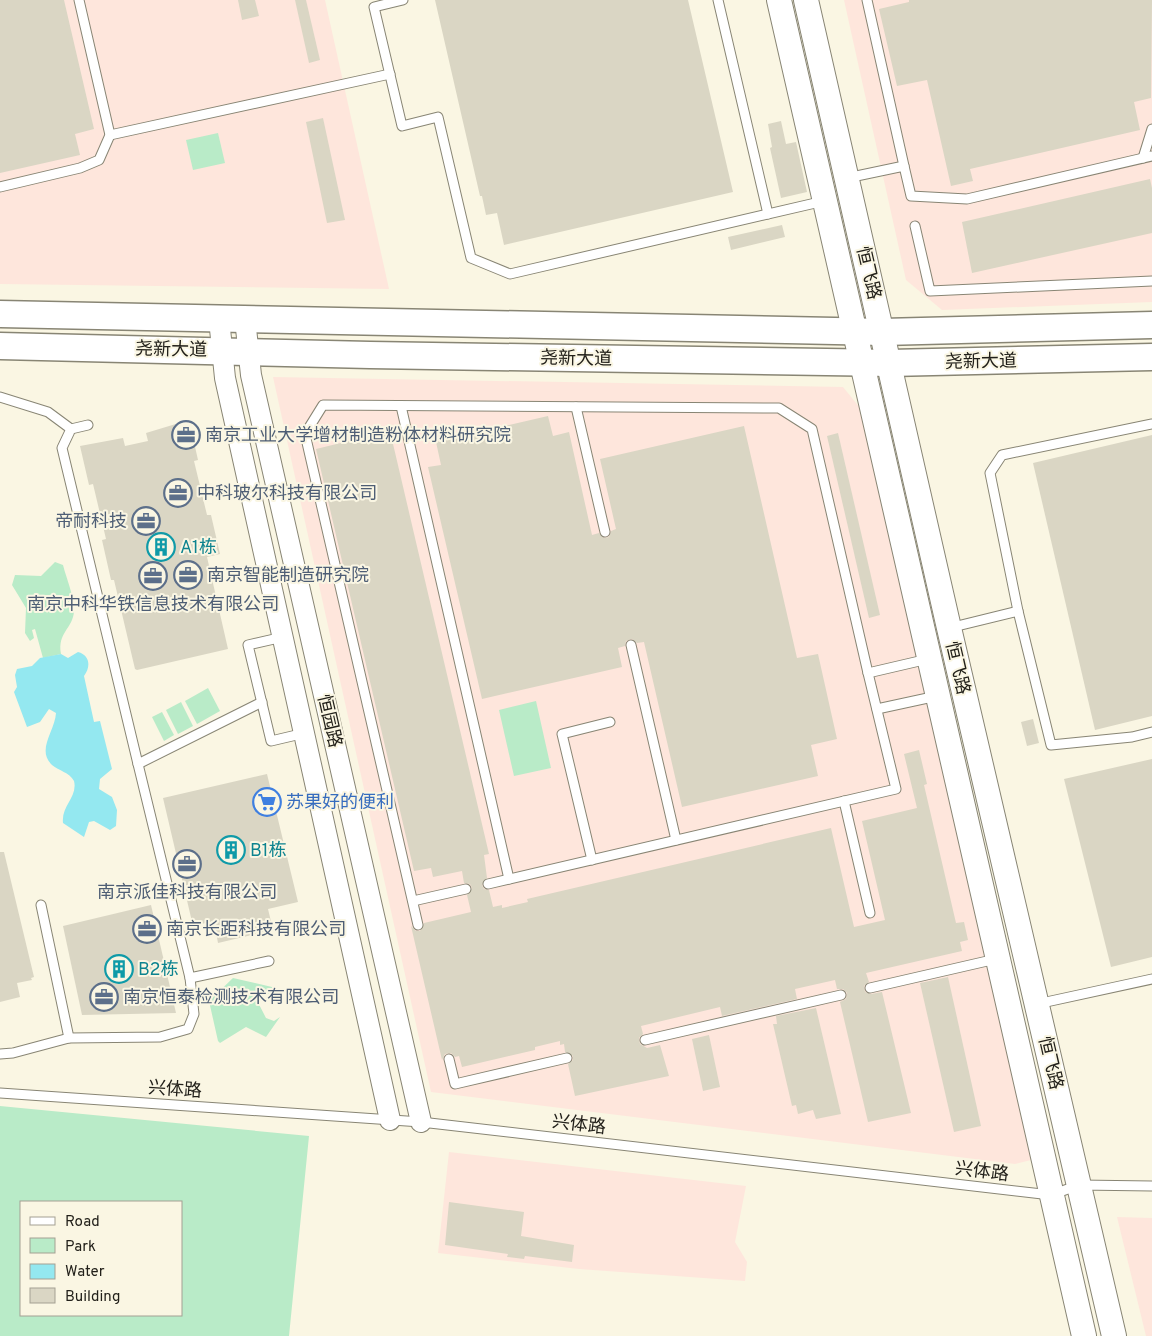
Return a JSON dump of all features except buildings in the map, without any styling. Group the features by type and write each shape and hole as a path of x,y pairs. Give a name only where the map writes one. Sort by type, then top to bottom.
{"main road":[{"name":"恒飞路","path":"779,0 860,362 1084,1336"},
{"name":"恒飞路","path":"806,0 949,628 1114,1336"},
{"name":"尧新大道","path":"0,314 882,332 1152,325"},
{"name":"尧新大道","path":"0,346 890,363 1152,357"}],"street":[{"name":"恒园路","path":"220,319 225,378 390,1120"},
{"name":"恒园路","path":"245,319 251,375 421,1122"},
{"path":"304,730 330,720"}],"lane":[{"path":"0,187 80,168 99,160 110,136 79,0"},
{"path":"403,0 374,6 402,126 438,117 471,258 510,274 824,201"},
{"path":"718,0 768,214"},
{"path":"867,0 911,196 967,199 1148,157 1152,129"},
{"path":"110,136 390,74"},
{"path":"847,178 904,166"},
{"path":"915,226 930,291 1152,281"},
{"path":"0,397 48,412 71,429 88,425"},
{"path":"418,925 305,434 323,405 779,408 812,428 896,789 488,884"},
{"path":"401,406 509,879"},
{"path":"576,407 605,532"},
{"path":"1152,424 1002,455 990,473 1018,611 1051,745 1132,737 1152,732"},
{"path":"0,1054 13,1053 69,1038 160,1037 188,1029 194,1014 190,978 62,448 71,429"},
{"path":"949,628 1018,611"},
{"path":"283,637 248,645 271,741 304,730"},
{"path":"631,645 676,840"},
{"path":"868,673 928,659"},
{"path":"877,709 937,696"},
{"path":"138,764 262,702"},
{"path":"592,860 562,734 610,722"},
{"path":"844,801 870,913"},
{"path":"412,901 466,889"},
{"path":"41,905 69,1038"},
{"path":"870,988 997,959"},
{"path":"190,978 269,961"},
{"path":"1037,1004 1152,979"},
{"path":"645,1040 841,995"},
{"path":"449,1059 455,1084 567,1058"},
{"name":"兴体路","path":"0,1093 421,1122 1051,1195 1079,1185 1152,1186"}],"shaded area":[{"path":"0,0 325,0 389,289 0,284"},
{"path":"844,0 1152,0 1152,302 942,310 906,280"},
{"path":"273,377 843,387 861,409 1033,1146 1031,1160 1015,1164 431,1092"},
{"path":"449,1152 746,1186 735,1242 747,1262 745,1281 579,1269 438,1253"},
{"path":"1117,1217 1152,1218 1152,1336 1146,1336"}],"green space":[{"path":"218,133 225,163 193,170 186,140"},
{"path":"55,562 63,565 72,594 74,611 71,622 61,641 61,654 43,658 35,629 32,630 34,638 30,641 25,633 26,608 12,585 15,575 41,576"},
{"path":"208,688 220,711 197,724 185,701"},
{"path":"536,701 551,768 514,776 499,710"},
{"path":"181,702 193,726 178,734 166,710"},
{"path":"162,712 174,735 164,741 152,717"},
{"path":"233,978 272,987 272,994 252,991 266,1018 274,1021 280,1017 266,1037 246,1027 220,1043 218,1041 209,1001"},
{"path":"0,1106 309,1136 289,1336 0,1336"}],"water":[{"path":"78,652 85,656 88,662 88,669 84,676 94,722 100,721 112,769 100,779 99,789 112,797 117,810 116,826 110,830 94,821 89,822 84,837 63,823 64,812 74,792 74,781 52,765 46,753 56,713 49,709 40,722 27,727 14,692 17,687 15,675 17,669 32,666 40,658 61,654 68,658"}],"place":[{"name":"南京工业大学增材制造粉体材料研究院","path":"186,435"},
{"name":"中科玻尔科技有限公司","path":"178,493"},
{"name":"帝耐科技","path":"146,521"},
{"name":"A1栋","path":"161,547"},
{"name":"南京智能制造研究院","path":"188,575"},
{"name":"南京中科华铁信息技术有限公司","path":"153,576"},
{"name":"苏果好的便利","path":"267,802"},
{"name":"B1栋","path":"231,850"},
{"name":"南京派佳科技有限公司","path":"187,864"},
{"name":"南京长距科技有限公司","path":"147,929"},
{"name":"B2栋","path":"119,969"},
{"name":"南京恒泰检测技术有限公司","path":"104,997"}]}
